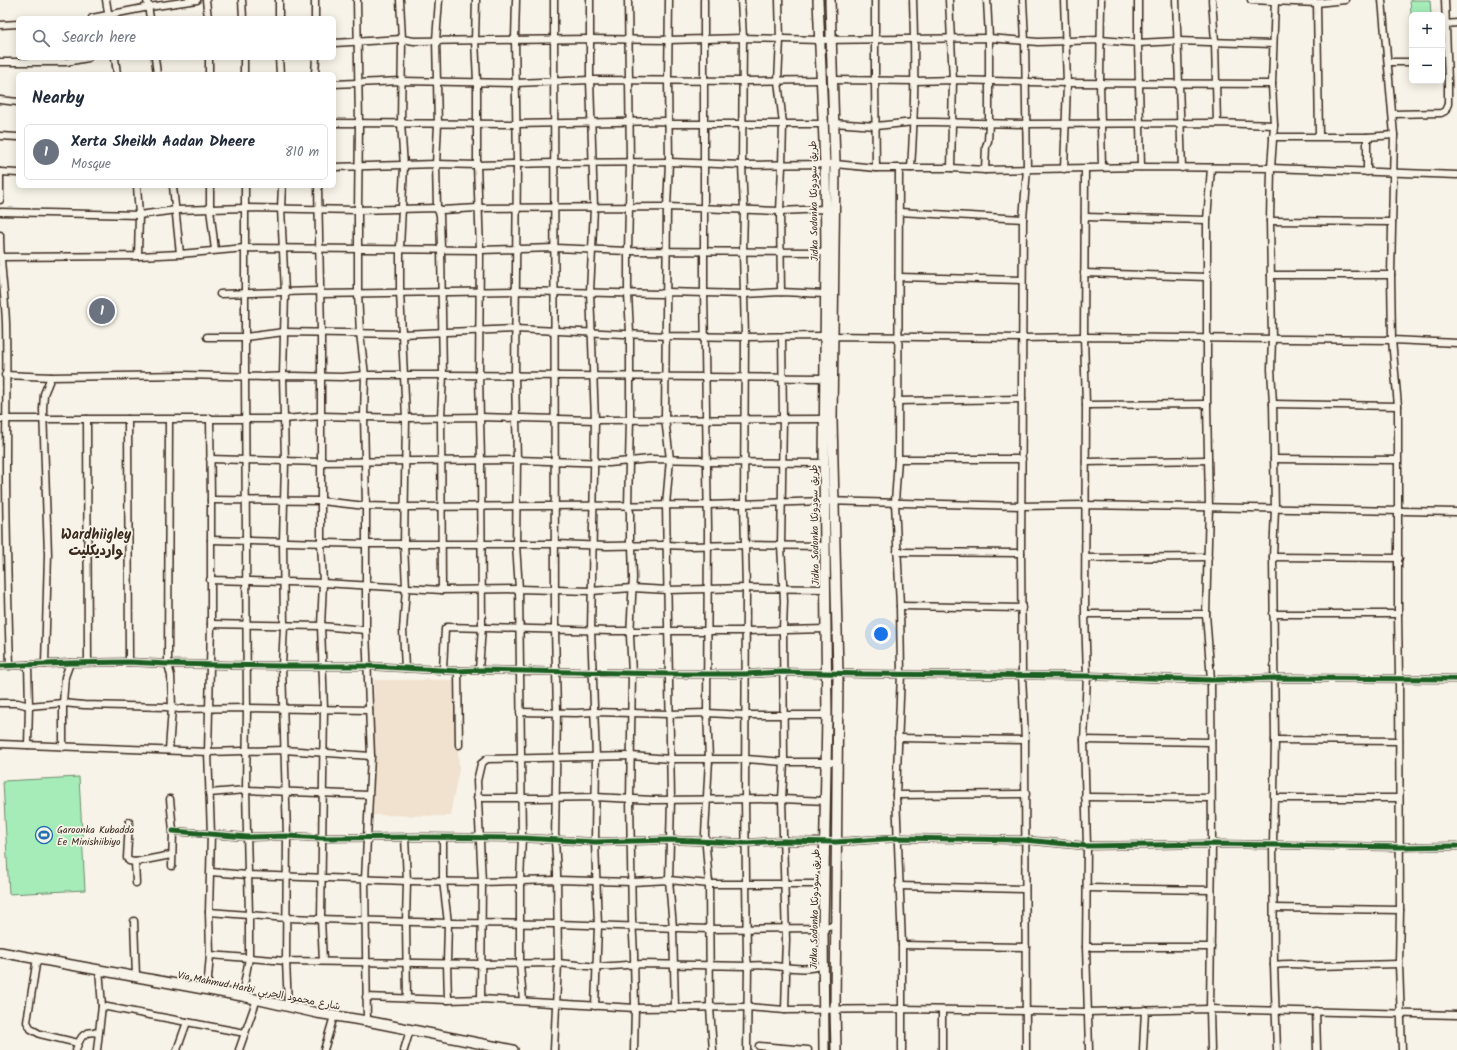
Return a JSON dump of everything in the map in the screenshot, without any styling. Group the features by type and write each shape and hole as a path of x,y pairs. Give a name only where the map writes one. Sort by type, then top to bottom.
{"main road":[{"name":"Jidka Sodonka طريق سودونكا","path":"818,0 822,124 825,165 825,294 829,336 824,378 828,419 824,463 829,501 825,546 827,715 823,928 824,1050"},
{"name":"Jidka Sodonka طريق سودونكا","path":"830,0 835,164 829,336 828,419 829,501 838,673 835,924 836,1050"},
{"name":"Via Mahmud Harbi شارع محمود الحربي","path":"0,952 242,996 334,1016 410,1030 485,1048 513,1050"}],"street":[{"path":"106,0 109,16"},
{"path":"147,0 150,16"},
{"path":"113,16 149,7 197,0"},
{"path":"206,0 208,16"},
{"path":"242,0 243,16"},
{"path":"279,0 279,16"},
{"path":"315,0 315,16"},
{"path":"357,0 359,124 358,293 360,333 365,375 366,630 371,756 365,880 367,1021"},
{"path":"400,0 402,40 401,123 404,166 400,248 400,292 406,418 404,507 406,588 404,630 405,668"},
{"path":"439,0 436,40 438,81 436,164 437,208 440,215 443,375 442,590"},
{"path":"476,0 475,40 478,81 477,165 480,250 479,376 482,627 479,670"},
{"path":"516,0 515,39 518,164 515,329 517,460 516,545 519,589 518,628 522,838 520,880 520,964 523,1001"},
{"path":"554,0 554,461 556,544 555,629 557,672 555,841 558,963 554,1050"},
{"path":"590,0 590,80 594,208 590,292 595,420 592,505 593,545 591,630 596,757 595,842 598,926 595,1006"},
{"path":"628,0 630,80 628,251 630,419 628,506 630,512 630,542 632,545 630,799 635,1008 634,1050"},
{"path":"669,0 666,419 670,459 666,505 669,630 669,880 673,928 674,1008"},
{"path":"704,0 704,292 708,505 707,713 709,759 705,834 709,884 710,1008 713,1050"},
{"path":"741,0 743,38 742,165 744,210 743,252 745,337 744,504 746,546 745,800 746,929 748,966 747,1050"},
{"path":"779,0 780,40 778,81 783,124 780,211 781,292"},
{"path":"875,0 876,168"},
{"path":"911,168 915,82 913,0"},
{"path":"949,0 953,80 951,168"},
{"path":"985,170 989,123 989,38 987,0"},
{"path":"1023,0 1027,124 1027,169 1022,219 1021,506 1022,675 1026,740 1026,1050"},
{"path":"1064,0 1067,83 1064,169"},
{"path":"1101,0 1100,83 1102,167"},
{"path":"1138,0 1141,167"},
{"path":"1176,0 1182,168"},
{"path":"1212,0 1215,42 1217,123"},
{"path":"1251,0 1318,3 1345,0"},
{"path":"1275,0 1272,84 1274,125 1271,168 1270,221 1272,275 1272,339 1270,369 1273,404 1275,509 1273,557 1275,678 1273,844 1274,965 1277,1050"},
{"path":"1382,0 1389,62 1394,135 1392,172 1391,275 1392,340 1398,406 1397,460 1400,798 1399,964 1402,1050"},
{"path":"1445,0 1445,48"},
{"path":"1318,3 1319,136"},
{"path":"0,25 16,24"},
{"path":"1446,24 1457,24"},
{"path":"336,43 402,40 515,39 668,40 743,38 780,40 952,40 989,38 1065,42 1100,40 1138,44 1177,42 1273,44"},
{"path":"0,62 66,62 77,60"},
{"path":"115,60 117,72"},
{"path":"155,60 157,72"},
{"path":"209,60 209,72"},
{"path":"244,60 244,72"},
{"path":"279,60 280,72"},
{"path":"315,72 316,60"},
{"path":"1389,62 1409,62"},
{"path":"1393,114 1441,113 1445,111 1448,104 1448,82 1445,67"},
{"path":"336,84 401,81 516,82 590,80 821,80"},
{"path":"833,80 915,82 953,80 1067,83 1272,84"},
{"path":"0,100 16,102"},
{"path":"336,124 517,124 665,121 669,124 822,124"},
{"path":"833,123 876,126 914,122 1027,124 1217,123 1274,125"},
{"path":"1273,137 1394,135"},
{"path":"0,136 16,137"},
{"path":"1367,136 1367,172"},
{"path":"336,167 436,164 477,165 669,162 782,166 835,164 876,168 951,168 985,170 1085,169 1102,167 1271,168 1392,172 1457,176"},
{"path":"899,168 898,459 896,502 901,674 896,795 902,945 902,1050"},
{"path":"1211,168 1207,220 1206,278 1209,507 1206,614 1211,680 1212,844 1210,890 1210,1009 1212,1050"},
{"path":"1085,169 1084,336 1086,405 1086,558 1084,614 1087,676 1084,740 1087,846 1087,1012 1089,1050"},
{"path":"0,200 0,172 16,173"},
{"path":"137,188 139,216 138,256"},
{"path":"173,188 180,254"},
{"path":"210,188 210,209 215,250"},
{"path":"242,996 249,958 250,915 246,790 247,540 245,188"},
{"path":"282,188 281,208 285,293 283,376 285,462 283,542 284,626 282,666 288,876 286,960 288,1006"},
{"path":"318,188 318,248 321,333 320,501 323,583 321,626 324,709 322,753 321,878 323,962"},
{"path":"0,212 139,216 176,210 246,208 358,210 437,208 442,210 478,208 667,207 704,210 780,211 825,209"},
{"path":"900,212 1022,219"},
{"path":"1085,217 1207,220"},
{"path":"1270,221 1392,222"},
{"path":"0,235 0,257 6,322 3,419 10,666"},
{"path":"0,257 138,256 245,248 400,248 480,250 555,248 628,251 826,252"},
{"path":"1084,273 1206,278"},
{"path":"1272,275 1391,275"},
{"path":"899,276 1022,280"},
{"path":"220,294 317,291 320,294 480,291 590,292 628,294 660,294 667,292 744,294 781,292 825,294"},
{"path":"207,337 245,336 284,332 402,334 515,329 630,333 667,336 1022,338 1084,336 1392,340 1457,343"},
{"path":"782,337 783,502 781,546 784,672 784,762 782,799 786,956 784,967 786,975 785,1010"},
{"path":"5,375 51,377 320,377 365,375 443,375 515,377 630,376 824,378"},
{"path":"45,664 48,554 43,409 44,394 51,377"},
{"path":"897,401 1022,399"},
{"path":"1086,405 1207,404"},
{"path":"1273,404 1398,406"},
{"path":"3,419 284,419 320,416 406,418 555,418 595,420 828,419"},
{"path":"87,418 88,662"},
{"path":"207,990 210,955 209,912 211,872 208,752 212,500 210,418"},
{"path":"128,419 129,662"},
{"path":"168,420 168,664 171,676 172,708 168,750"},
{"path":"210,459 246,459 285,462 517,460 609,463 629,460 670,459 700,460 707,462 824,463"},
{"path":"898,459 1022,459"},
{"path":"1086,462 1208,460"},
{"path":"1274,460 1397,460"},
{"path":"212,500 320,501 366,506 404,507 708,505 829,501 1021,506 1085,505 1457,512"},
{"path":"211,540 443,545 556,544 825,546"},
{"path":"897,552 1021,553"},
{"path":"1086,558 1208,557"},
{"path":"1273,557 1399,558"},
{"path":"210,580 323,583 442,590 591,590 632,588 668,590 746,588 783,590 826,589"},
{"path":"900,606 1022,608"},
{"path":"1084,614 1206,614"},
{"path":"1274,614 1398,614"},
{"path":"211,624 321,626 366,630"},
{"path":"444,670 444,629 447,627 591,630 826,629"},
{"path":"0,666 88,662 129,662 323,667 368,666 458,671 479,670 669,674 827,672 1087,676 1211,680 1275,678 1457,678"},
{"path":"63,747 63,703 65,677 70,663"},
{"path":"28,665 28,745"},
{"path":"458,671 459,745"},
{"path":"0,703 18,703 29,706 63,703 209,709 247,708 370,710"},
{"path":"520,712 827,715"},
{"path":"898,738 1026,740"},
{"path":"1084,740 1211,742"},
{"path":"1275,740 1399,741"},
{"path":"0,744 208,752 284,750 371,756"},
{"path":"481,999 482,882 477,798 478,774 481,764 487,759 631,756 670,759 746,759 784,762 837,762"},
{"path":"209,793 246,790 368,795"},
{"path":"896,795 1026,794"},
{"path":"477,798 595,797 630,799 782,799 826,801"},
{"path":"1085,797 1211,798"},
{"path":"1274,798 1400,798"},
{"path":"170,799 173,831 171,855 172,866"},
{"path":"129,822 127,858 134,862 171,855"},
{"path":"173,831 247,837 522,838 595,842 670,840 746,843 783,841 836,842 898,838 1025,840 1087,846 1212,844 1400,847 1457,846"},
{"path":"405,837 407,881 407,999"},
{"path":"444,838 443,881 448,923 448,1000"},
{"path":"134,862 136,883"},
{"path":"211,872 248,875 407,881 482,882 557,880 632,882 669,880 709,884 824,884"},
{"path":"899,886 1025,889"},
{"path":"1087,888 1210,890"},
{"path":"1274,908 1400,910"},
{"path":"209,912 287,918 365,921 557,924 709,929 823,928 835,924"},
{"path":"134,920 136,976"},
{"path":"902,945 1026,947"},
{"path":"1086,947 1211,947"},
{"path":"210,955 323,962 365,961 482,964 558,963 597,967 673,964 755,965 793,968 824,966"},
{"path":"37,958 27,1022 31,1029 40,1034 78,1043"},
{"path":"1274,965 1304,964 1317,966 1399,964"},
{"path":"97,1050 102,1006 99,969"},
{"path":"366,997 448,1000 481,999 635,1008 747,1007 785,1010 902,1009 1087,1012 1210,1009 1316,1011 1400,1015 1457,1015"},
{"path":"239,1050 257,999"},
{"path":"102,1006 245,1033"},
{"path":"942,1010 942,1050"},
{"path":"1143,1050 1145,1010"},
{"path":"1316,1011 1317,1050"},
{"path":"324,1050 334,1016"},
{"path":"177,1050 187,1022"},
{"path":"404,1050 410,1030"},
{"path":"76,1050 78,1043 87,1033 98,1033"},
{"path":"759,1046 808,1050"}],"shaded area":[{"path":"374,680 455,680 459,770 451,816 373,815"}],"green space":[{"path":"1410,0 1430,0 1431,12 1411,12"},
{"name":"Garoonka Kubadda Ee Minishiibiyo","path":"79,777 85,890 9,894 3,781"}],"cycle path":[{"path":"0,666 129,662 282,666 368,666 458,671 479,670 669,674 745,674 783,672 1087,676 1211,680 1275,678 1457,679"},
{"path":"173,831 247,837 522,838 595,842 670,840 745,843 783,841 836,842 898,838 1025,840 1087,846 1212,844 1400,847 1457,846"}],"place":[{"name":"Xerta Sheikh Aadan Dheere","path":"102,311"},
{"name":"Garoonka Kubadda Ee Minishiibiyo","path":"44,835"}],"district":[{"name":"Wardhiigley وارديكليت","path":"96,542"}]}
